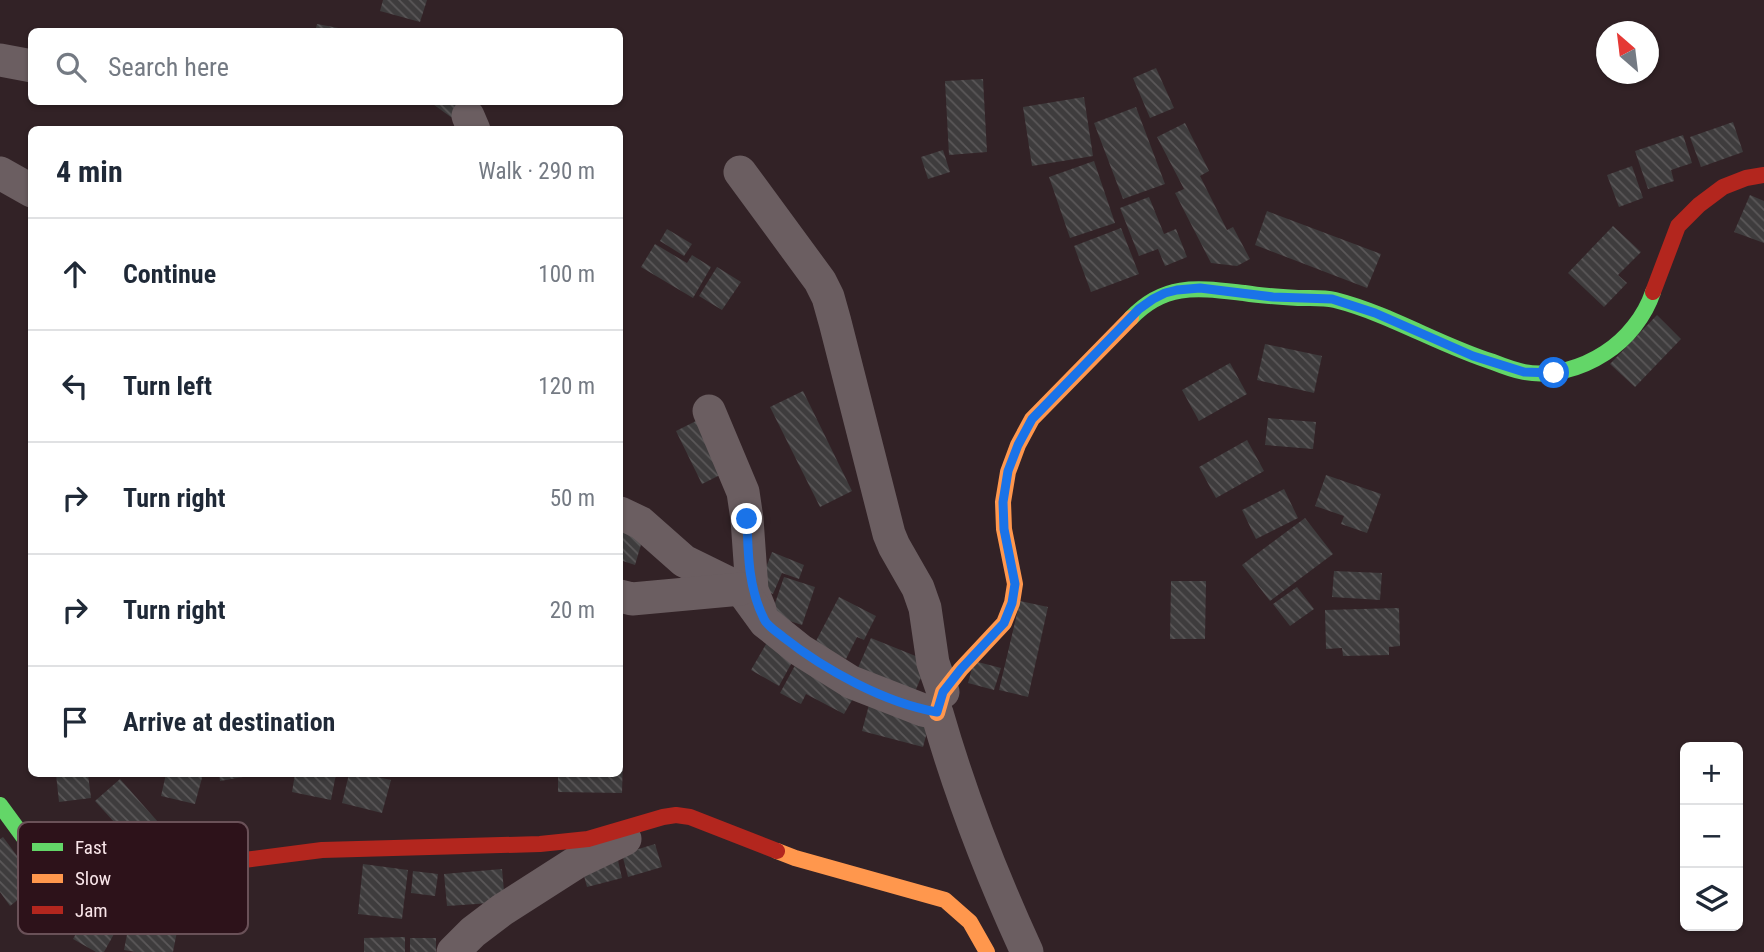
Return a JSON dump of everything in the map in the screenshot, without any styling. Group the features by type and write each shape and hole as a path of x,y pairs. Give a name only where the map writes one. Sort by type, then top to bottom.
{"street":[{"path":"0,60 28,65"},
{"path":"740,172 820,281 828,298 889,534 925,608 940,702 963,792 1027,952"},
{"path":"0,173 28,189"},
{"path":"623,514 642,523 684,561 741,589 765,622 800,650 851,682 923,710 940,702 961,669 1004,623 1012,603 1015,584 1004,529 1003,502 1008,471 1032,419 1139,309 1153,299 1177,290 1200,288 1273,297 1332,299 1375,313 1473,356 1524,372 1554,373 1592,362 1618,345 1647,310 1678,226 1699,205 1723,187 1746,178 1764,176"},
{"path":"709,411 743,492 752,590 765,622"},
{"path":"623,597 632,599 741,589"},
{"path":"0,805 18,830"},
{"path":"248,859 322,850 540,844 589,839 676,815 690,817 795,858 946,900 971,922 987,952"},
{"path":"453,952 473,932 577,862 630,837 663,817"}],"building":[{"path":"383,0 427,0 420,22 380,11"},
{"path":"317,24 338,28 316,28"},
{"path":"1156,68 1174,108 1150,118 1133,78"},
{"path":"983,79 987,152 949,155 945,81"},
{"path":"1084,97 1093,156 1032,166 1023,107"},
{"path":"434,105 466,105 455,120"},
{"path":"1136,107 1165,184 1123,199 1094,123"},
{"path":"1733,122 1743,152 1701,167 1690,137"},
{"path":"1185,123 1209,171 1200,176 1227,230 1233,227 1250,259 1237,266 1211,263 1175,193 1184,189 1157,137"},
{"path":"1683,135 1692,163 1671,170 1674,181 1648,189 1635,151"},
{"path":"943,150 950,172 928,179 921,157"},
{"path":"1094,161 1115,223 1070,238 1049,177"},
{"path":"1632,166 1643,198 1619,207 1607,175"},
{"path":"1750,195 1764,201 1764,243 1734,232"},
{"path":"1149,197 1164,234 1176,229 1187,257 1165,266 1158,249 1139,256 1120,208"},
{"path":"1267,211 1381,254 1367,288 1255,245"},
{"path":"1613,226 1641,252 1618,275 1627,283 1604,307 1568,273"},
{"path":"1121,228 1139,274 1091,292 1074,246"},
{"path":"667,229 692,244 684,256 660,241"},
{"path":"655,244 687,263 692,255 711,267 693,298 641,267"},
{"path":"717,267 741,282 722,310 699,296"},
{"path":"1657,315 1681,339 1635,387 1610,364"},
{"path":"1265,344 1322,356 1314,393 1257,380"},
{"path":"1230,363 1247,394 1199,421 1182,390"},
{"path":"803,391 852,491 820,507 770,407"},
{"path":"704,417 730,470 702,484 676,431"},
{"path":"1268,418 1316,422 1313,449 1265,445"},
{"path":"1247,440 1264,471 1216,498 1199,467"},
{"path":"1326,475 1381,494 1367,533 1341,524 1344,516 1315,506"},
{"path":"1284,489 1298,518 1256,539 1242,510"},
{"path":"1305,518 1333,554 1270,601 1242,565"},
{"path":"623,524 645,531 635,565 623,561"},
{"path":"772,552 804,565 799,579 782,573 773,594 758,588"},
{"path":"1334,571 1382,573 1380,600 1332,597"},
{"path":"784,577 815,587 802,625 771,615"},
{"path":"1171,581 1206,581 1205,639 1170,639"},
{"path":"1297,587 1314,609 1290,626 1273,604"},
{"path":"839,597 876,616 864,640 857,637 846,659 815,643"},
{"path":"1020,601 1048,607 1028,697 999,690"},
{"path":"1399,608 1400,646 1389,647 1389,655 1343,656 1342,648 1326,649 1325,610"},
{"path":"871,638 928,661 914,694 857,670"},
{"path":"769,639 796,655 779,686 751,670"},
{"path":"799,658 858,690 844,714 806,694 801,704 780,693"},
{"path":"974,661 1001,668 994,690 968,683"},
{"path":"870,701 931,717 923,747 862,731"},
{"path":"56,777 88,777 91,798 59,802"},
{"path":"165,777 202,777 195,804 161,796"},
{"path":"219,777 243,777 220,781"},
{"path":"294,777 335,777 331,800 292,792"},
{"path":"348,777 391,780 382,813 342,803"},
{"path":"558,777 622,777 622,793 558,792"},
{"path":"120,779 158,822 114,822 95,801"},
{"path":"3,837 18,857 18,900 10,906 0,892 0,839"},
{"path":"655,844 662,867 628,877 622,854"},
{"path":"617,856 622,878 587,887 581,865"},
{"path":"363,864 408,870 402,919 358,914"},
{"path":"502,869 505,902 447,906 444,874"},
{"path":"413,871 438,874 435,896 411,893"},
{"path":"76,934 114,934 104,952 96,952 73,939"},
{"path":"127,934 176,934 173,952 124,950"},
{"path":"405,937 405,952 364,952 364,938"},
{"path":"410,938 436,938 436,952 410,952"}],"traffic: fast":[{"path":"1131,318 1157,298 1183,290 1326,298 1375,313 1508,368 1545,373 1577,367 1613,347 1628,334 1640,318 1653,292"},
{"path":"0,805 18,830"}],"traffic: slow":[{"path":"937,713 943,692 1004,623 1012,603 1015,584 1004,529 1003,502 1008,472 1018,445 1032,419 1131,318"},
{"path":"777,851 945,900 970,922 987,952"}],"traffic: jam":[{"path":"1653,292 1678,226 1699,205 1723,187 1746,178 1764,175"},
{"path":"248,859 322,850 540,844 588,839 676,815 690,817 777,851"}],"route":[{"path":"747,519 752,590 765,622 800,650 851,682 923,710 937,712 943,692 1004,623 1012,603 1015,584 1004,529 1003,502 1008,471 1018,445 1032,419 1139,309 1153,299 1177,290 1200,288 1273,297 1332,299 1375,313 1473,356 1524,372 1554,373"}]}
